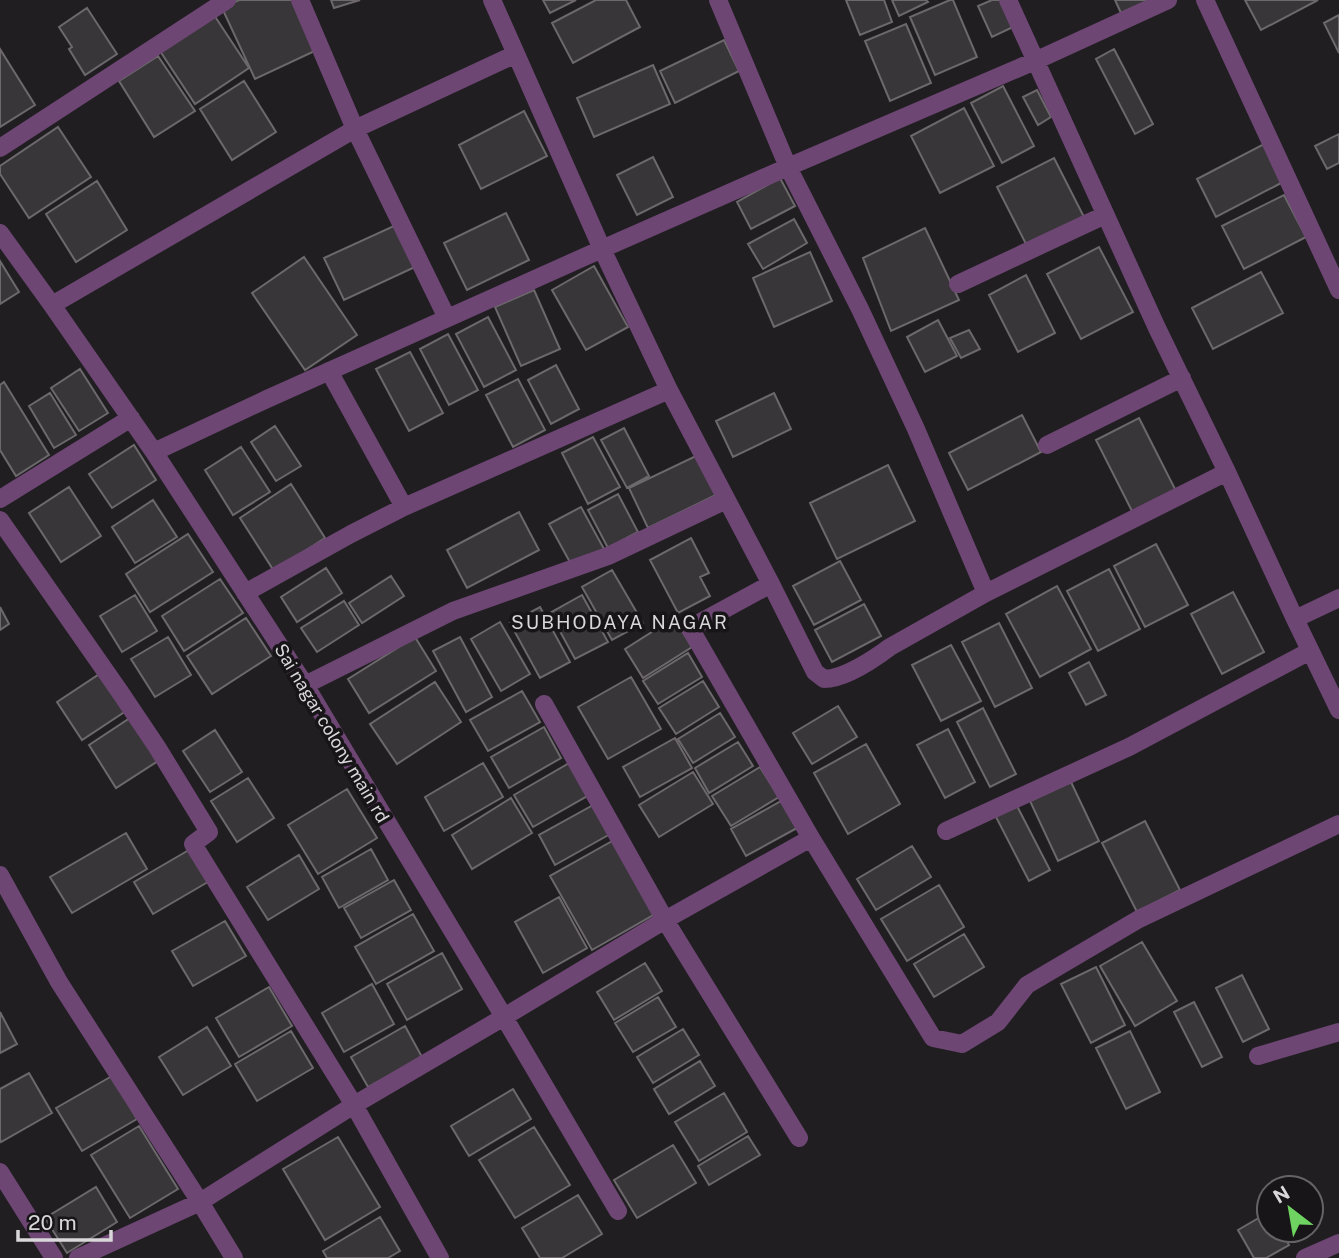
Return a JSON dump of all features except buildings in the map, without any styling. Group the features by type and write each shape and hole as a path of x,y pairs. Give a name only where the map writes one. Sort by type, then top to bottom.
{"street":[{"path":"0,148 227,0"},
{"path":"300,0 355,130 447,318"},
{"path":"492,0 602,249 669,390 815,672 824,679 834,679 986,593 1227,472"},
{"path":"718,0 788,167 860,309 916,429 986,593"},
{"path":"1008,0 1105,215 1339,710"},
{"path":"154,452 447,318 1035,61 1168,0"},
{"path":"1205,0 1333,262 1339,290"},
{"path":"52,305 355,130 516,54"},
{"path":"958,284 1105,215"},
{"name":"Sai nagar colony main rd","path":"0,233 154,452 305,685 618,1211"},
{"path":"329,371 404,507"},
{"path":"1047,445 1182,379"},
{"path":"246,593 404,507 669,390"},
{"path":"0,499 131,418"},
{"path":"305,685 453,611 608,556 726,500"},
{"path":"0,520 157,747 209,832 193,844 354,1105 440,1258"},
{"path":"771,584 690,628 811,838 933,1038 962,1044 998,1022 1027,985 1128,926 1339,824"},
{"path":"1295,619 1339,598"},
{"path":"946,831 1129,747 1310,651"},
{"path":"544,704 665,920 799,1138"},
{"path":"78,1258 200,1202 354,1105 665,920 811,838"},
{"path":"0,875 59,982 234,1258"},
{"path":"1258,1056 1339,1032"},
{"path":"0,1172 54,1258"},
{"path":"1306,1258 1339,1243"}],"district":[{"name":"SUBHODAYA NAGAR","path":"620,622"}]}
